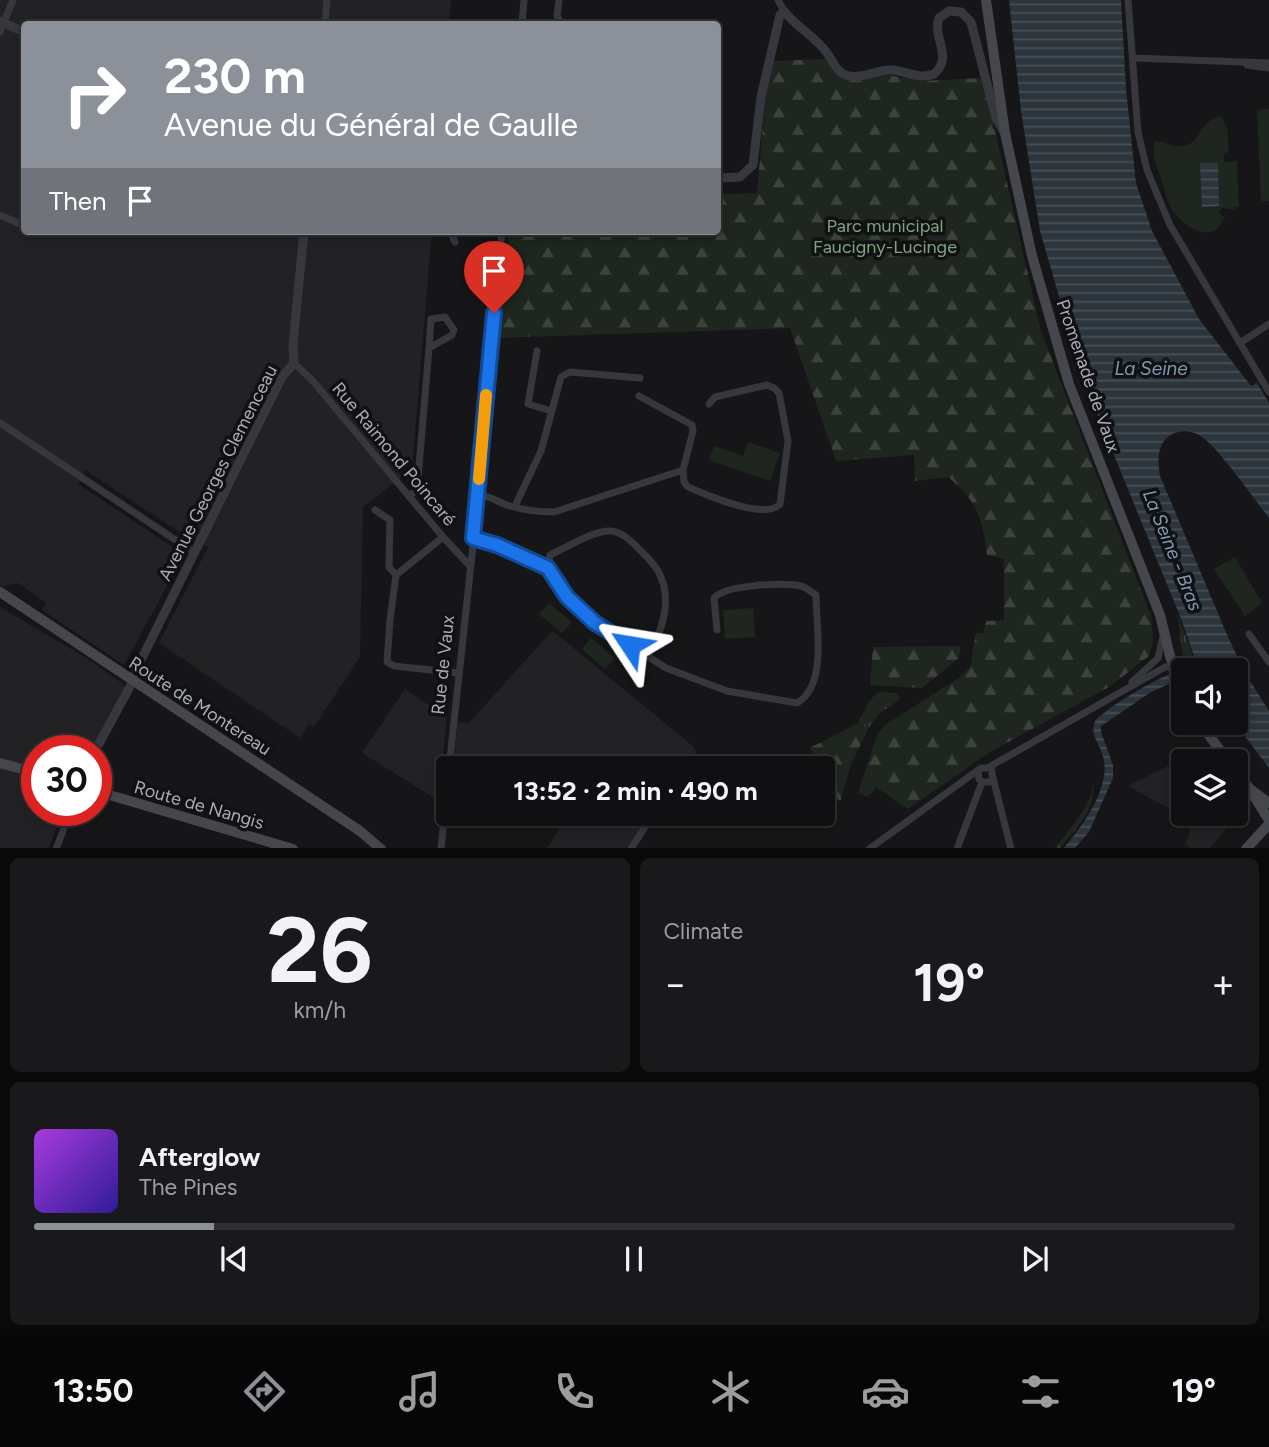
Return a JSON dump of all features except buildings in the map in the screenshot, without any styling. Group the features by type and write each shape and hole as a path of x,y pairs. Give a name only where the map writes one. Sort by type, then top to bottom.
{"main road":[{"name":"Promenade de Vaux","path":"986,0 1004,133 1032,256 1069,384 1163,625"},
{"name":"Route de Montereau","path":"0,592 360,831 380,848"},
{"path":"1163,625 1171,660"},
{"path":"0,763 21,769"},
{"path":"1247,848 1269,822 1248,786"},
{"path":"1250,789 1269,803"},
{"name":"Route de Nangis","path":"112,796 290,848"}],"street":[{"path":"13,0 1,25 21,31"},
{"path":"324,21 327,0"},
{"path":"522,21 524,0"},
{"path":"559,0 557,16 560,21"},
{"path":"778,0 794,24 823,48 840,72 856,77 889,69 922,77 934,74 941,67 944,58 937,28 939,18 949,11 964,14 971,22 996,118 1004,133"},
{"path":"1128,0 1138,132 1147,170 1170,225 1269,392"},
{"path":"721,178 740,177 753,165 761,97 779,15 784,11"},
{"path":"1133,58 1269,63"},
{"path":"1233,61 1256,68 1269,68"},
{"path":"0,215 21,225"},
{"name":"Avenue Georges Clemenceau","path":"104,735 133,681 136,670 282,377 294,363 293,344 304,235"},
{"path":"452,235 455,242"},
{"name":"Rue de Vaux","path":"450,756 502,235"},
{"path":"409,496 417,490 431,319 445,317 452,323 452,335 429,348"},
{"path":"1240,343 1269,324"},
{"path":"537,351 528,404 551,411"},
{"name":"Rue Raimond Poincaré","path":"294,363 312,380 469,565"},
{"path":"515,506 541,451 560,380 564,374 570,372 640,378"},
{"path":"639,397 692,425 693,431 682,470 684,482 688,487 726,502 766,511 775,509 780,504 788,441 779,393 767,385 716,397 709,404"},
{"path":"0,424 195,553"},
{"path":"477,495 486,495 535,512 554,512 682,470"},
{"path":"375,510 390,520 389,567 396,575"},
{"path":"548,568 550,555 598,533 616,532 629,540 658,571 662,580 665,608 663,620 647,656"},
{"path":"443,537 396,575 387,662 394,666 458,673"},
{"path":"473,538 497,545 548,568 567,597 595,623 666,667 727,691 797,703 805,698 817,674 816,595 803,586 724,590 714,597 717,630"},
{"path":"1153,665 1161,649 1163,625"},
{"path":"1250,634 1269,662"},
{"path":"1099,704 1167,655 1171,662"},
{"path":"870,848 981,768 989,767 1171,665"},
{"path":"989,767 993,770 1011,848"},
{"path":"978,772 982,782"},
{"path":"982,782 987,783 993,778"},
{"path":"957,848 982,782"},
{"path":"56,848 65,826"},
{"path":"441,848 443,826"},
{"path":"632,848 645,826"}],"shaded area":[{"path":"0,0 451,0 449,21 21,21 21,235 432,235 412,469 363,507 360,657 314,727 309,724 300,738 159,643 208,547 184,535 85,470 78,484 177,550 179,564 124,665 42,610 46,603 18,583 0,587"},
{"path":"0,607 88,659 125,688 102,735 21,735 21,826 57,826 49,848 0,848"},
{"path":"554,632 694,747 696,752 693,756 454,756 458,722 469,723 550,633"},
{"path":"405,689 447,717 443,756 436,756 436,799 362,753"},
{"path":"1171,764 1171,810 1128,786"},
{"path":"561,826 648,826 634,848 547,848"},
{"path":"1189,826 1228,826 1210,848 1190,848 1185,844 1190,833"}],"green space":[{"name":"Parc municipal Faucigny-Lucinge","path":"827,59 843,78 882,74 922,81 983,78 1041,331 1151,616 1153,640 1149,656 1109,687 990,752 908,809 876,787 868,797 858,793 877,735 885,725 970,668 976,633 983,633 986,621 1004,620 1004,559 987,555 981,521 966,494 948,477 915,481 914,455 836,461 790,328 496,338 509,235 721,235 721,194 757,193 767,80 772,61"},
{"path":"1269,109 1269,201 1261,201 1257,110"},
{"path":"1221,116 1227,128 1229,151 1224,154 1224,162 1237,161 1239,207 1235,207 1235,210 1222,208 1219,214 1225,217 1219,226 1215,230 1202,232 1183,222 1170,206 1153,151 1155,141 1176,146 1189,144 1208,122"},
{"path":"748,442 780,453 770,481 709,460 714,446 743,456"},
{"path":"1235,557 1262,603 1245,616 1214,569"},
{"path":"549,603 572,622 562,633 539,614"},
{"path":"753,608 755,637 725,639 723,610"},
{"path":"1177,612 1194,658 1183,658"},
{"path":"591,638 615,658 605,669 582,649"},
{"path":"961,646 959,658 922,688 870,685 873,647"},
{"path":"881,692 897,693 900,699 879,714 868,729 858,721 870,700"},
{"path":"860,722 868,729 850,767 840,803 835,794 835,756 814,756 810,748"},
{"path":"1093,783 1091,802 1084,818 1060,848 1055,848 1082,813 1091,795"}],"water":[{"name":"La Seine","path":"1009,0 1121,0 1126,89 1136,183 1152,231 1199,319 1251,386 1257,383 1269,403 1269,518 1225,460 1199,435 1184,431 1176,433 1165,440 1160,450 1160,476 1238,658 1195,658 1084,382 1040,231 1021,111"},
{"path":"1200,163 1218,163 1219,206 1202,207"},
{"path":"1170,674 1171,683 1151,692 1101,726 1113,765 1113,778 1089,832 1075,848 1064,848 1085,820 1102,784 1104,761 1094,732 1095,721 1141,688"},
{"name":"La Seine","path":"1248,678 1269,711 1269,768 1244,735 1248,735"}],"slow traffic":[{"path":"479,479 486,395"}],"route":[{"path":"494,313 473,538 497,545 548,568 567,597 595,623 630,645"}],"water label":[{"name":"La Seine - Bras","path":"1173,550"}]}
